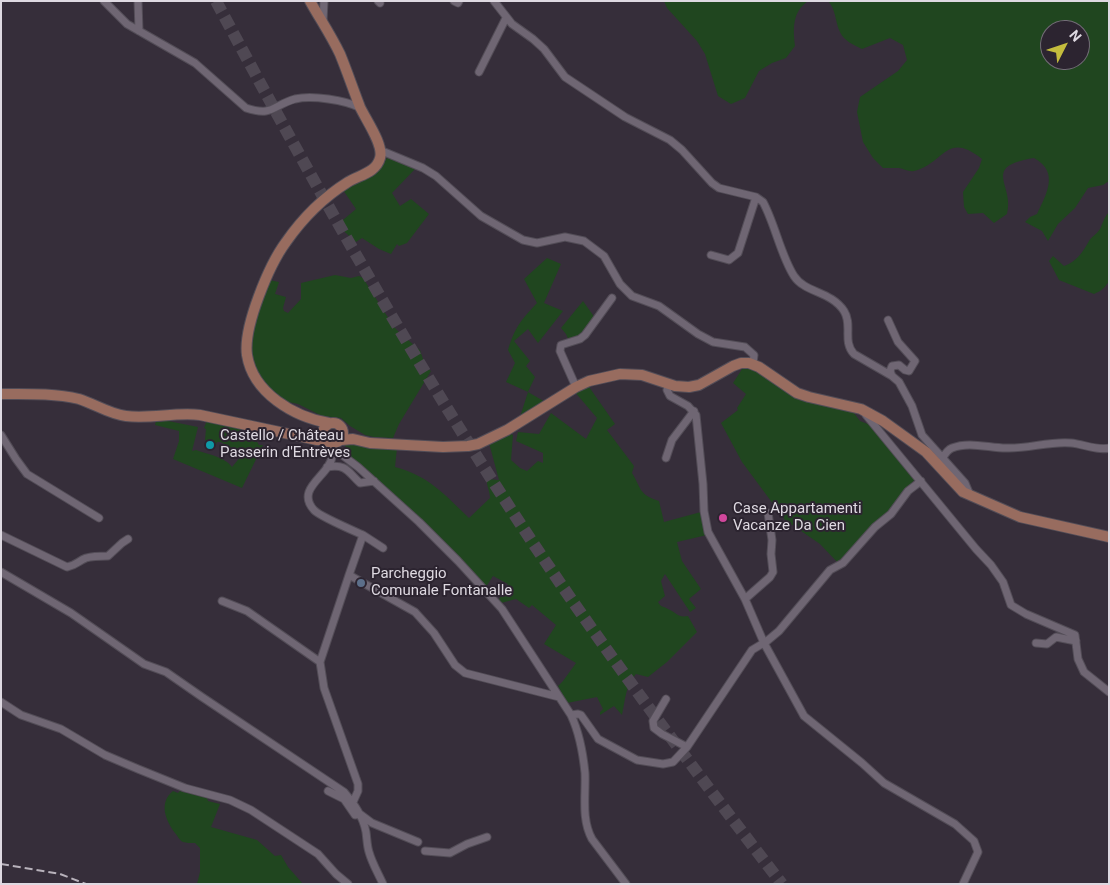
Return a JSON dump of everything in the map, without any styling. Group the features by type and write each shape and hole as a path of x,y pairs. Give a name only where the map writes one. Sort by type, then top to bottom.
{"street":[{"path":"104,1 127,24 195,63 246,108 267,112 302,98 347,102 361,108"},
{"path":"138,1 140,31"},
{"path":"310,1 340,54 361,108 382,151 380,160 371,172 342,186 313,210 296,227 284,245 266,276 249,331 247,354 253,373 264,388 287,408 316,421 329,436 335,449 419,522 502,609 571,715 577,728 585,771 588,831 626,884"},
{"path":"322,22 324,1"},
{"path":"454,1 458,3 459,1"},
{"path":"494,1 512,24 534,39 544,49 565,77 625,117 670,140 719,188 756,197 765,204 795,277 810,288 829,296 846,313 849,323 849,348 854,354 899,382 912,406 922,435 965,484 970,495"},
{"path":"479,72 506,18"},
{"path":"382,151 423,168 436,176 481,216 523,240 536,244 566,237 584,241 604,256 620,284 632,296 659,306 698,334 713,342 745,347 754,355 753,363"},
{"path":"711,255 730,260 738,253 756,197"},
{"path":"576,387 560,351 561,345 585,335 612,298"},
{"path":"888,320 898,342 915,361 910,371 898,365 892,366 890,371 892,376"},
{"path":"383,548 362,535 314,512 308,500 310,488 327,467 332,457 329,436 336,423 359,439 370,443 443,447 478,444 516,426 576,387 589,381 620,374 642,375 681,388 699,385 741,363 753,363 797,393 861,409 883,421 926,452 963,492 1020,517 1109,536"},
{"path":"669,384 667,390 670,396 694,411 697,420 705,521 714,544 745,599 764,643 804,716 884,783 955,824 974,840 978,852 963,884"},
{"path":"1,394 40,394 79,400 106,411 125,416 200,415 308,438 329,436 359,439"},
{"path":"861,409 976,549 992,565 1003,582 1011,605 1026,614 1074,635 1078,659 1084,672 1109,692"},
{"path":"666,458 672,440 694,411"},
{"path":"1,435 27,474 98,518"},
{"path":"942,459 946,452 953,447 969,445 1006,448 1070,442 1090,445 1103,450 1109,448"},
{"path":"327,467 337,466 344,468 360,483 374,482"},
{"path":"571,715 581,715 598,738 642,762 669,763 678,758 752,650 779,631 830,570 843,563 876,527 891,514 908,491 920,481"},
{"path":"745,599 770,578 773,572 772,540 768,513"},
{"path":"1,535 67,566 76,565 83,559 94,556 108,556 122,542 128,539"},
{"path":"353,802 358,791 358,784 324,688 320,662 362,535"},
{"path":"1,572 71,613 144,664 166,672 344,792 360,814 373,866 384,884"},
{"path":"349,575 415,612 429,626 455,665 464,672 559,697"},
{"path":"222,602 247,611 320,662"},
{"path":"1036,642 1046,644 1056,637 1076,641"},
{"path":"666,699 653,721 654,728 687,747"},
{"path":"1,702 21,715 61,729 105,755 185,788 230,800 251,810 318,854 348,884"},
{"path":"328,791 344,799 355,815 360,814 372,823 418,842"},
{"path":"425,851 450,853 467,844 487,837"}],"green space":[{"path":"664,1 808,1 796,16 794,27 795,46 786,58 772,63 759,71 745,98 731,104 718,96 705,54 697,41 667,8"},
{"path":"828,1 1109,1 1109,181 1103,185 1088,188 1075,208 1058,224 1048,241 1042,231 1025,222 1037,214 1049,184 1047,170 1034,158 1008,166 1004,172 1003,178 1008,203 1007,214 994,223 983,213 968,214 964,207 963,192 979,168 982,159 970,151 953,148 924,167 914,171 899,168 883,168 873,158 863,142 857,112 860,97 898,71 907,60 903,45 890,38 862,49 844,38 840,32 834,12"},
{"path":"389,157 415,169 392,193 400,206 411,199 429,214 407,243 399,246 397,244 391,254 362,238 356,242 337,225 356,209 343,190 374,174"},
{"path":"1109,212 1109,281 1106,286 1094,294 1059,280 1049,261 1053,256 1064,266 1076,259 1099,231"},
{"path":"547,258 561,264 544,303 563,311 538,343 528,329 514,341 530,361 526,366 535,377 528,392 506,382 515,363 508,350 519,324 537,303 524,279"},
{"path":"335,275 351,278 359,276 363,278 394,327 420,350 426,368 431,371 399,424 393,438 365,435 341,418 322,416 298,404 284,401 263,381 255,369 251,356 250,341 269,280 279,282 275,294 286,297 283,308 288,313 301,299 301,283"},
{"path":"583,301 595,318 582,335 569,341 561,328"},
{"path":"744,366 750,366 796,395 851,409 860,421 873,426 915,479 890,513 839,564 820,544 785,520 742,462 721,423 738,410 737,408 746,394 733,383"},
{"path":"587,384 615,424 607,430 634,466 632,473 641,490 647,496 659,501 664,522 701,512 707,535 677,542 682,561 701,589 689,599 696,608 690,612 665,574 661,581 665,596 658,602 661,606 680,616 688,616 697,632 667,662 648,677 636,674 628,687 622,715 614,706 600,715 603,709 597,697 567,703 558,686 576,663 544,644 556,625 532,605 529,608 516,599 501,603 498,601 508,584 493,576 486,587 412,511 346,453 348,451 344,444 397,448 395,467 427,481 469,518 490,498 487,479 499,480 489,443 511,434 513,435 511,460 527,471 538,461 543,463 543,453 516,441 518,432 539,434 551,413 586,439 597,418 574,391"},
{"path":"528,392 547,403 519,420"},
{"path":"163,420 198,427 192,451 196,450 215,456 232,467 242,455 228,450 229,447 221,442 217,442 216,445 205,440 206,429 204,428 207,420 241,429 239,434 255,438 259,445 263,445 242,488 173,459 179,441 179,431 155,425 156,421 162,422"},
{"path":"173,791 207,798 208,801 220,804 211,827 257,840 275,856 281,855 288,867 303,884 197,884 200,872 200,848 195,843 180,840 166,818 166,801"}],"tunnel":[{"path":"216,1 368,276 490,477 623,673 782,884"}],"railway":[{"path":"1,864 60,874 86,884"}],"place":[{"name":"Castello / Château Passerin d'Entrèves","path":"210,445"},
{"name":"Case Appartamenti Vacanze Da Cien","path":"723,518"},
{"name":"Parcheggio Comunale Fontanalle","path":"361,583"}]}
